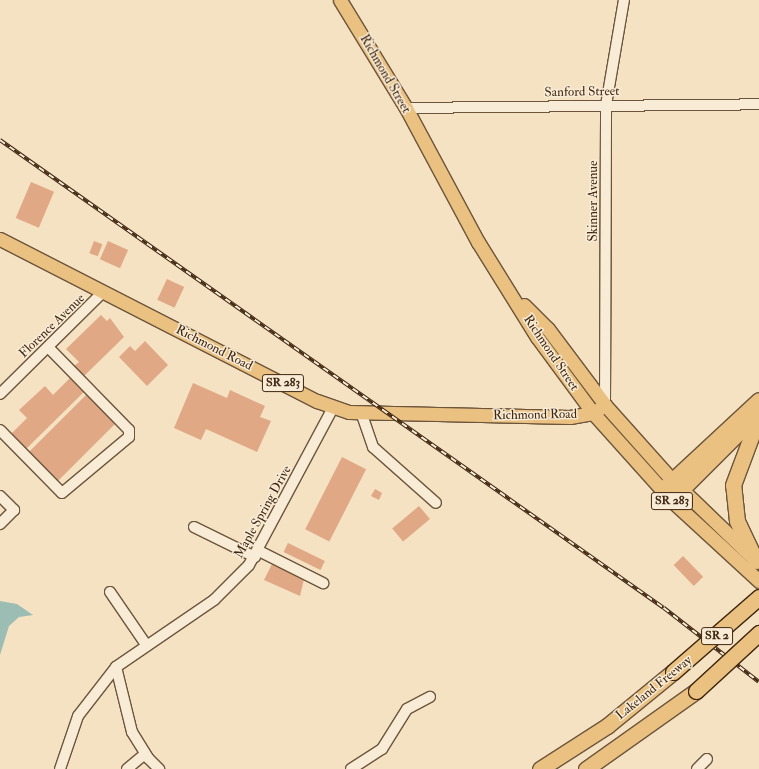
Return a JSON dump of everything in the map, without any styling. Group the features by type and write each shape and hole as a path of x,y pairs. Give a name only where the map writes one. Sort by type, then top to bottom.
{"highway":[{"path":"672,490 759,400"},
{"path":"672,490 759,412"},
{"path":"758,563 737,521 733,485 759,416"},
{"name":"Lakeland Freeway","path":"540,769 607,726 673,672 759,597"},
{"name":"Lakeland Freeway","path":"586,769 696,691 759,633"}],"main road":[{"name":"Richmond Street","path":"340,0 406,108 478,242 513,294 537,336 593,412 672,490 759,582"},
{"name":"Richmond Road","path":"0,239 333,408 362,415 570,417 593,412 605,404"},
{"name":"Richmond Street","path":"513,294 548,328 672,490 758,563"}],"street":[{"name":"Skinner Avenue","path":"605,404 606,105 624,0"},
{"name":"Sanford Street","path":"406,108 759,104"},
{"name":"Florence Avenue","path":"0,394 49,348 103,292"},
{"path":"0,430 62,493 129,437 129,430 49,348"},
{"name":"Maple Spring Drive","path":"60,769 78,716 116,667 226,590 257,554 333,408"},
{"path":"362,415 373,447 436,503"},
{"path":"0,496 14,510 0,524"},
{"path":"194,527 324,583"},
{"path":"110,592 147,646"},
{"path":"116,667 130,728 145,754 159,769"},
{"path":"351,769 382,749 407,709 430,697"},
{"path":"127,769 145,754"},
{"path":"697,769 707,760"}],"water":[{"path":"0,601 17,604 33,615 19,617 9,626 0,655"}],"building":[{"path":"31,182 54,192 39,228 16,218"},
{"path":"94,241 102,244 98,256 89,253"},
{"path":"108,241 128,250 120,268 100,259"},
{"path":"167,279 184,287 174,308 157,300"},
{"path":"101,315 107,321 110,318 124,337 84,376 74,366 79,362 66,349"},
{"path":"145,341 168,365 147,386 119,357 130,346 135,351"},
{"path":"72,376 86,390 24,451 9,436 27,418 19,410 45,386 53,395"},
{"path":"193,383 227,398 230,390 265,406 260,417 271,421 257,452 206,429 201,440 174,428"},
{"path":"88,393 117,422 56,483 27,454"},
{"path":"342,457 366,469 329,541 305,529"},
{"path":"375,489 382,493 379,500 371,496"},
{"path":"419,506 430,519 403,542 392,528"},
{"path":"288,543 325,561 320,570 284,552"},
{"path":"683,556 703,577 694,586 674,565"},
{"path":"272,564 304,579 300,596 264,580"}],"railway":[{"path":"0,140 664,608 759,682"}]}
